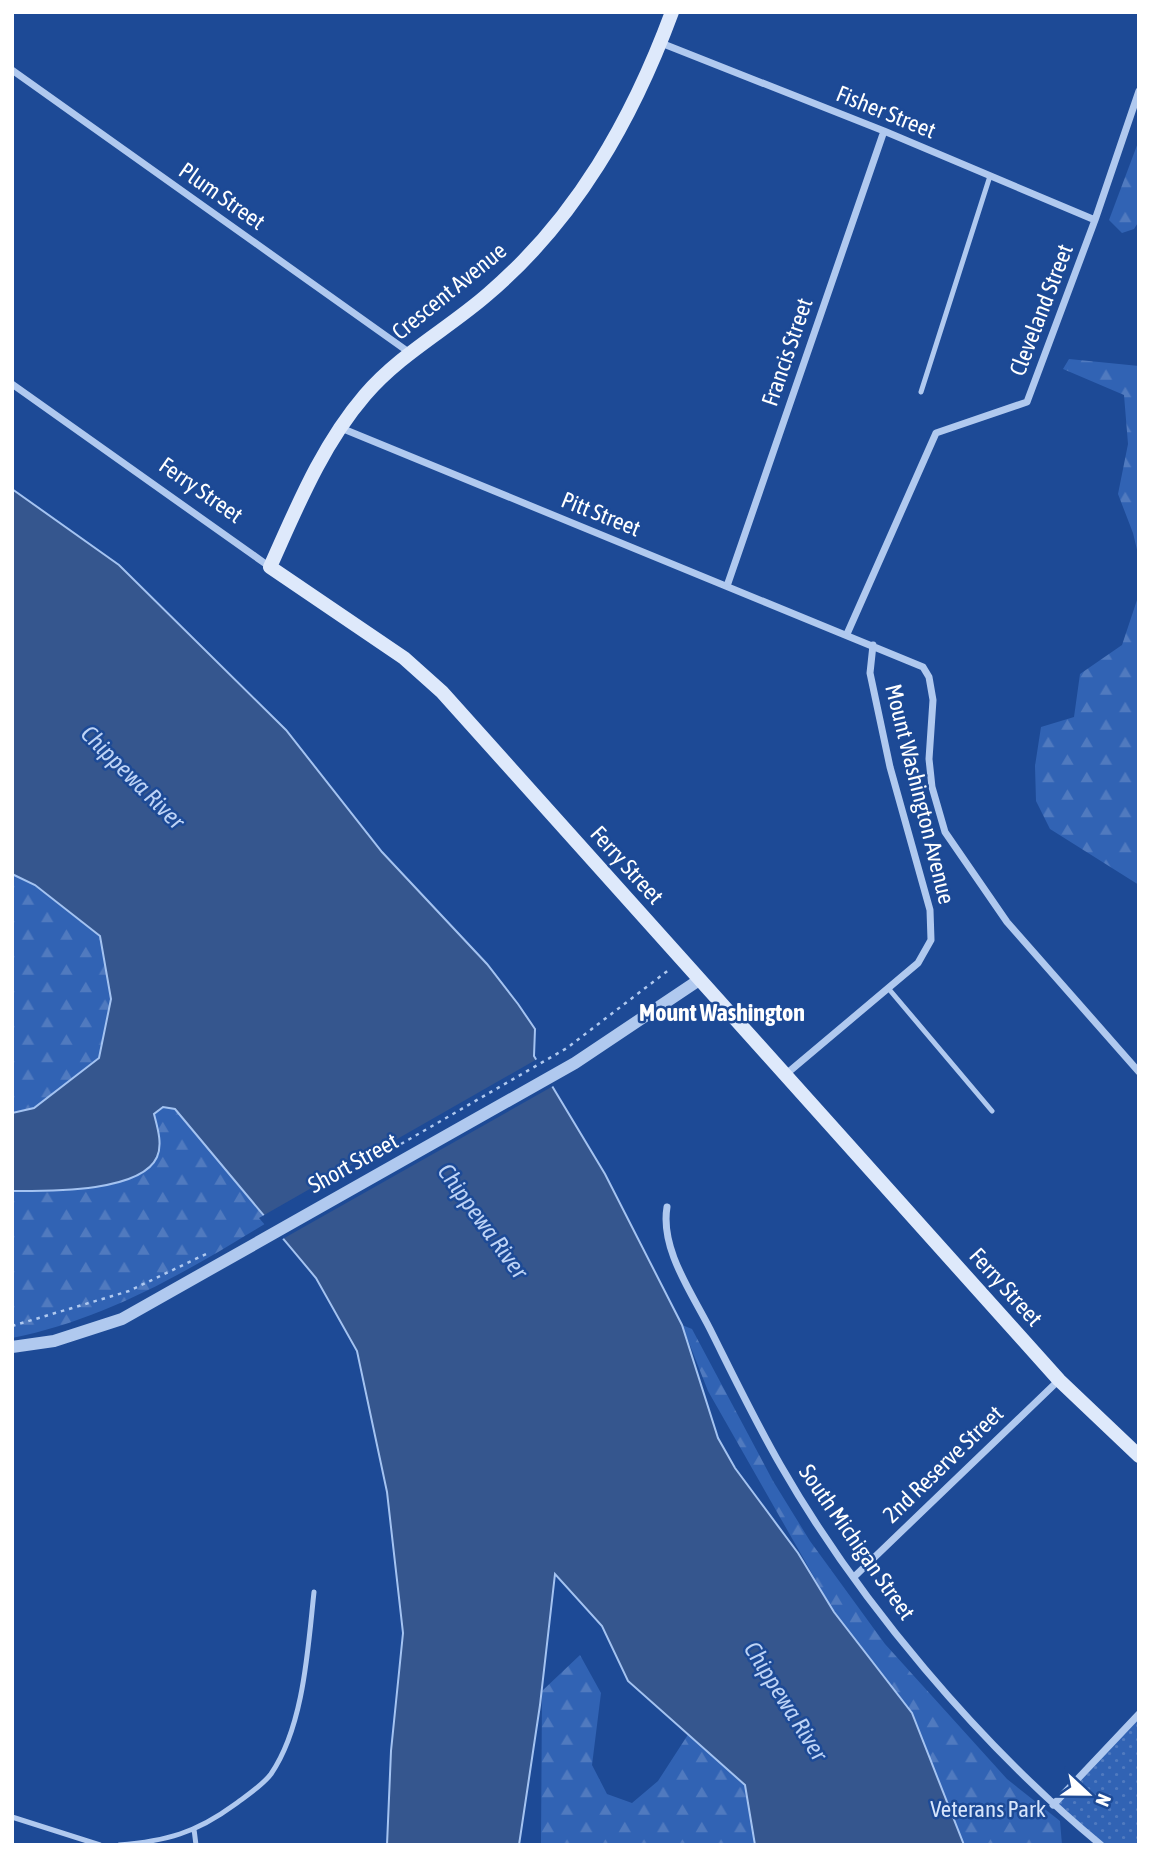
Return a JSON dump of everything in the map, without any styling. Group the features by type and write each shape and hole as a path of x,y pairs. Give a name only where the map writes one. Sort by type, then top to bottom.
{"main road":[{"name":"Crescent Avenue","path":"270,567 317,465 365,395 410,353 489,294 562,217 587,185 620,131 661,43 672,12"},
{"name":"Ferry Street","path":"270,567 422,672 1059,1380 1139,1457"}],"street":[{"name":"Fisher Street","path":"661,43 884,131 1095,220"},
{"name":"Plum Street","path":"12,70 410,353"},
{"name":"Cleveland Street","path":"847,634 936,433 1027,402 1095,220 1139,91"},
{"name":"Francis Street","path":"727,586 884,131"},
{"name":"Ferry Street","path":"12,383 270,567"},
{"name":"Pitt Street","path":"341,428 847,634"},
{"name":"Mount Washington Avenue","path":"847,634 917,663 929,677 933,700 929,759 932,787 945,832 1007,922 1139,1072"},
{"name":"Mount Washington Avenue","path":"873,645 869,664 873,686 890,767 930,910 932,940 926,953 888,988"},
{"name":"Short Street","path":"12,1347 54,1341 122,1320 575,1062 699,980"},
{"path":"784,1076 888,988"},
{"name":"South Michigan Street","path":"667,1207 665,1236 749,1408 782,1468 855,1576 942,1688 1053,1805 1101,1845"},
{"name":"2nd Reserve Street","path":"855,1576 1059,1380"},
{"path":"1053,1805 1139,1714"}],"lane":[{"path":"921,392 990,176"},
{"path":"888,988 992,1111"},
{"path":"119,1845 162,1842 209,1823 270,1775 282,1752 304,1687 314,1591"},
{"path":"12,1817 100,1845"},
{"path":"194,1829 196,1845"}],"path":[{"path":"568,1048 681,960"},
{"path":"12,1326 128,1291 209,1253"}],"green space":[{"path":"1139,140 1139,221 1134,229 1122,233 1109,220"},
{"path":"1069,359 1139,366 1139,558 1118,494 1128,444 1124,395 1063,369"},
{"path":"1139,594 1139,885 1050,829 1036,801 1035,766 1041,727 1074,717 1080,674 1122,645"},
{"path":"12,874 35,885 100,936 111,999 99,1058 34,1108 12,1113"},
{"path":"163,1107 175,1109 185,1117 268,1222 145,1292 81,1319 12,1338 12,1191 65,1191 141,1174 159,1141 154,1114"},
{"name":"Veterans Park","path":"682,1325 692,1329 773,1481 810,1541 885,1644 1007,1779 1060,1821 1062,1845 964,1845 912,1713 834,1612 708,1391"},
{"path":"580,1655 601,1693 592,1765 607,1794 632,1803 658,1781 689,1733 746,1785 755,1845 541,1845 542,1691"},
{"path":"1139,1714 1139,1845 1102,1845 1053,1805"}],"water":[{"name":"Chippewa River","path":"12,489 119,565 286,730 382,852 487,964 518,1004 535,1029 534,1056 605,1174 682,1325 718,1438 735,1468 798,1553 834,1612 912,1713 964,1845 755,1845 745,1785 628,1681 602,1626 555,1574 540,1705 519,1845 387,1845 391,1751 403,1633 387,1492 357,1351 316,1278 175,1109 163,1107 154,1114 159,1152 148,1169 113,1184 91,1188 12,1191 12,1113 34,1108 99,1058 111,999 100,936 35,885 12,874"}],"pier":[{"path":"539,1058 555,1085 279,1241 259,1218"}],"district":[{"name":"Mount Washington","path":"722,1012"}]}
